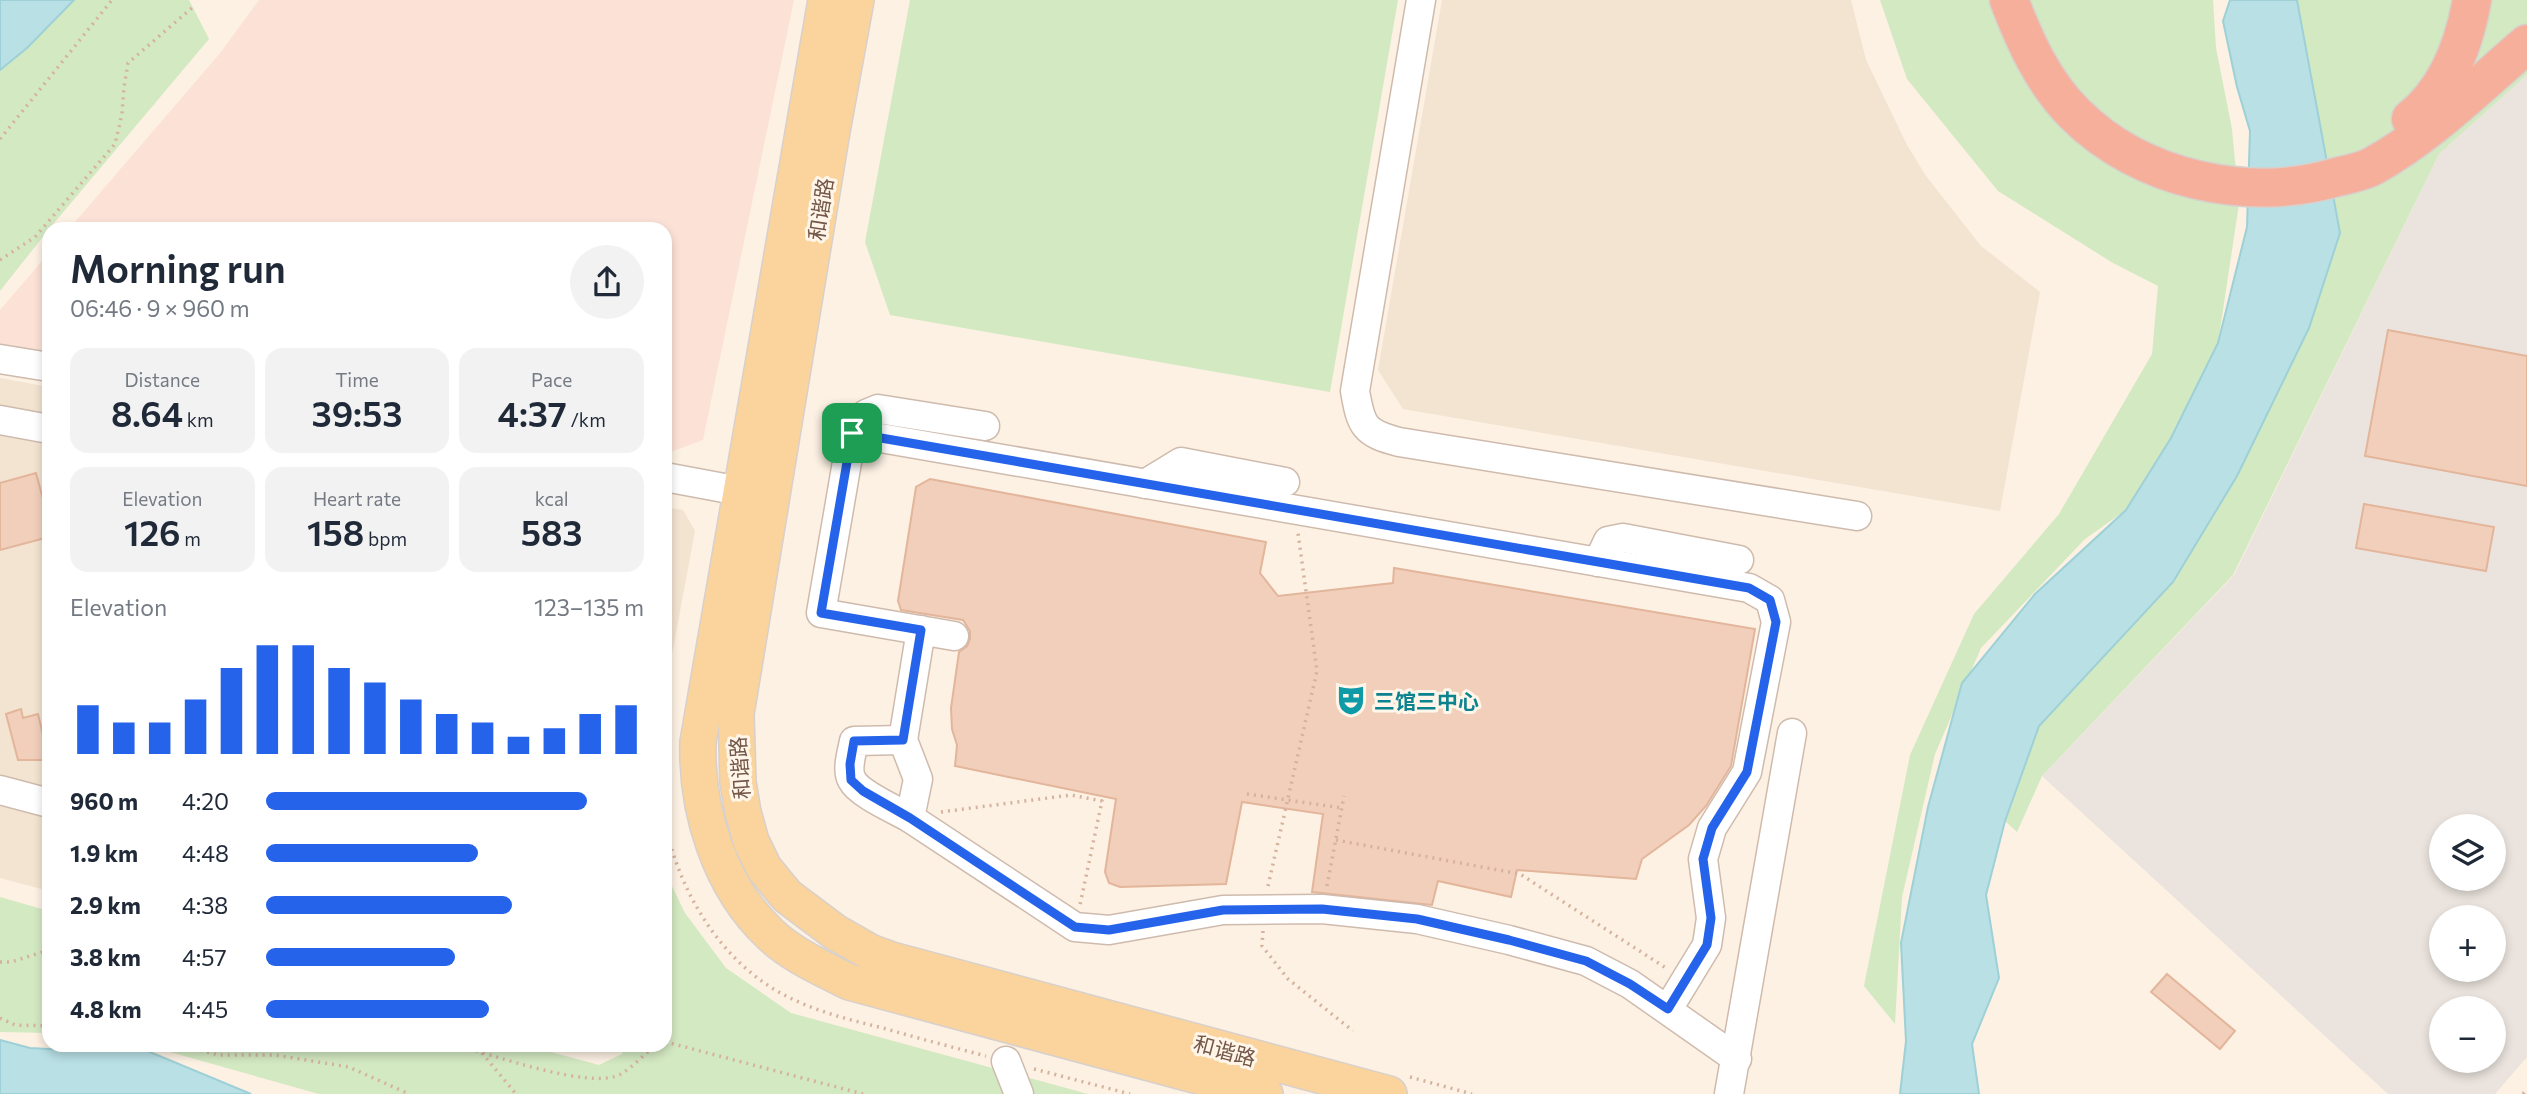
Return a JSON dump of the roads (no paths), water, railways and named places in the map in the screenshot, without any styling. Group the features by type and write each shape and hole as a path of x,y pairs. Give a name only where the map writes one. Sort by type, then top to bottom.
{"highway":[{"path":"2009,0 2025,43 2046,79 2075,114 2111,144 2149,163 2203,183 2259,187 2316,183 2371,167 2432,115 2527,44"},
{"path":"2024,0 2042,45 2082,101 2122,134 2165,155 2217,167 2266,171 2313,165 2369,148 2432,115 2466,35 2472,0"}],"main road":[{"name":"和谐路","path":"826,0 698,741 697,769 701,802 715,845 743,902 771,935 805,959 849,982 1265,1094"},
{"name":"和谐路","path":"856,0 736,714 738,782 743,812 751,841 764,868 787,896 835,932 870,952 947,976 1398,1085"}],"street":[{"path":"1421,0 1355,391 1359,413 1372,433 1399,442 1857,516"},
{"path":"0,359 42,366"},
{"path":"954,636 821,613 852,433 866,414 878,409 985,426"},
{"path":"0,420 42,428"},
{"path":"852,433 1749,588 1770,600 1776,622 1747,772 1712,828 1703,859 1711,918 1707,945 1668,1009"},
{"path":"1144,484 1181,462 1285,482"},
{"path":"672,478 740,491"},
{"path":"1598,562 1608,541 1623,538 1739,560"},
{"path":"910,818 918,779 903,740 921,630"},
{"path":"1729,1094 1792,733"},
{"path":"903,740 854,741 850,764 851,780 863,791 910,818 1075,927 1109,930 1223,910 1263,909 1322,909 1417,919 1586,961 1630,984 1737,1059"},
{"path":"0,790 42,801"},
{"path":"1006,1061 1019,1094"}],"water":[{"path":"0,0 74,0 27,48 0,70"},
{"path":"2230,0 2297,0 2340,233 2309,328 2237,476 2173,582 2039,726 2005,821 1986,895 1999,978 1972,1044 1979,1094 1900,1094 1906,1041 1901,943 1928,807 1962,683 2035,594 2126,510 2171,438 2218,343 2247,227 2250,131 2237,87 2223,21"},
{"path":"0,1040 42,1049 42,1052 150,1052 251,1094 0,1094"}],"place":[{"name":"三馆三中心","path":"1351,700"}]}
